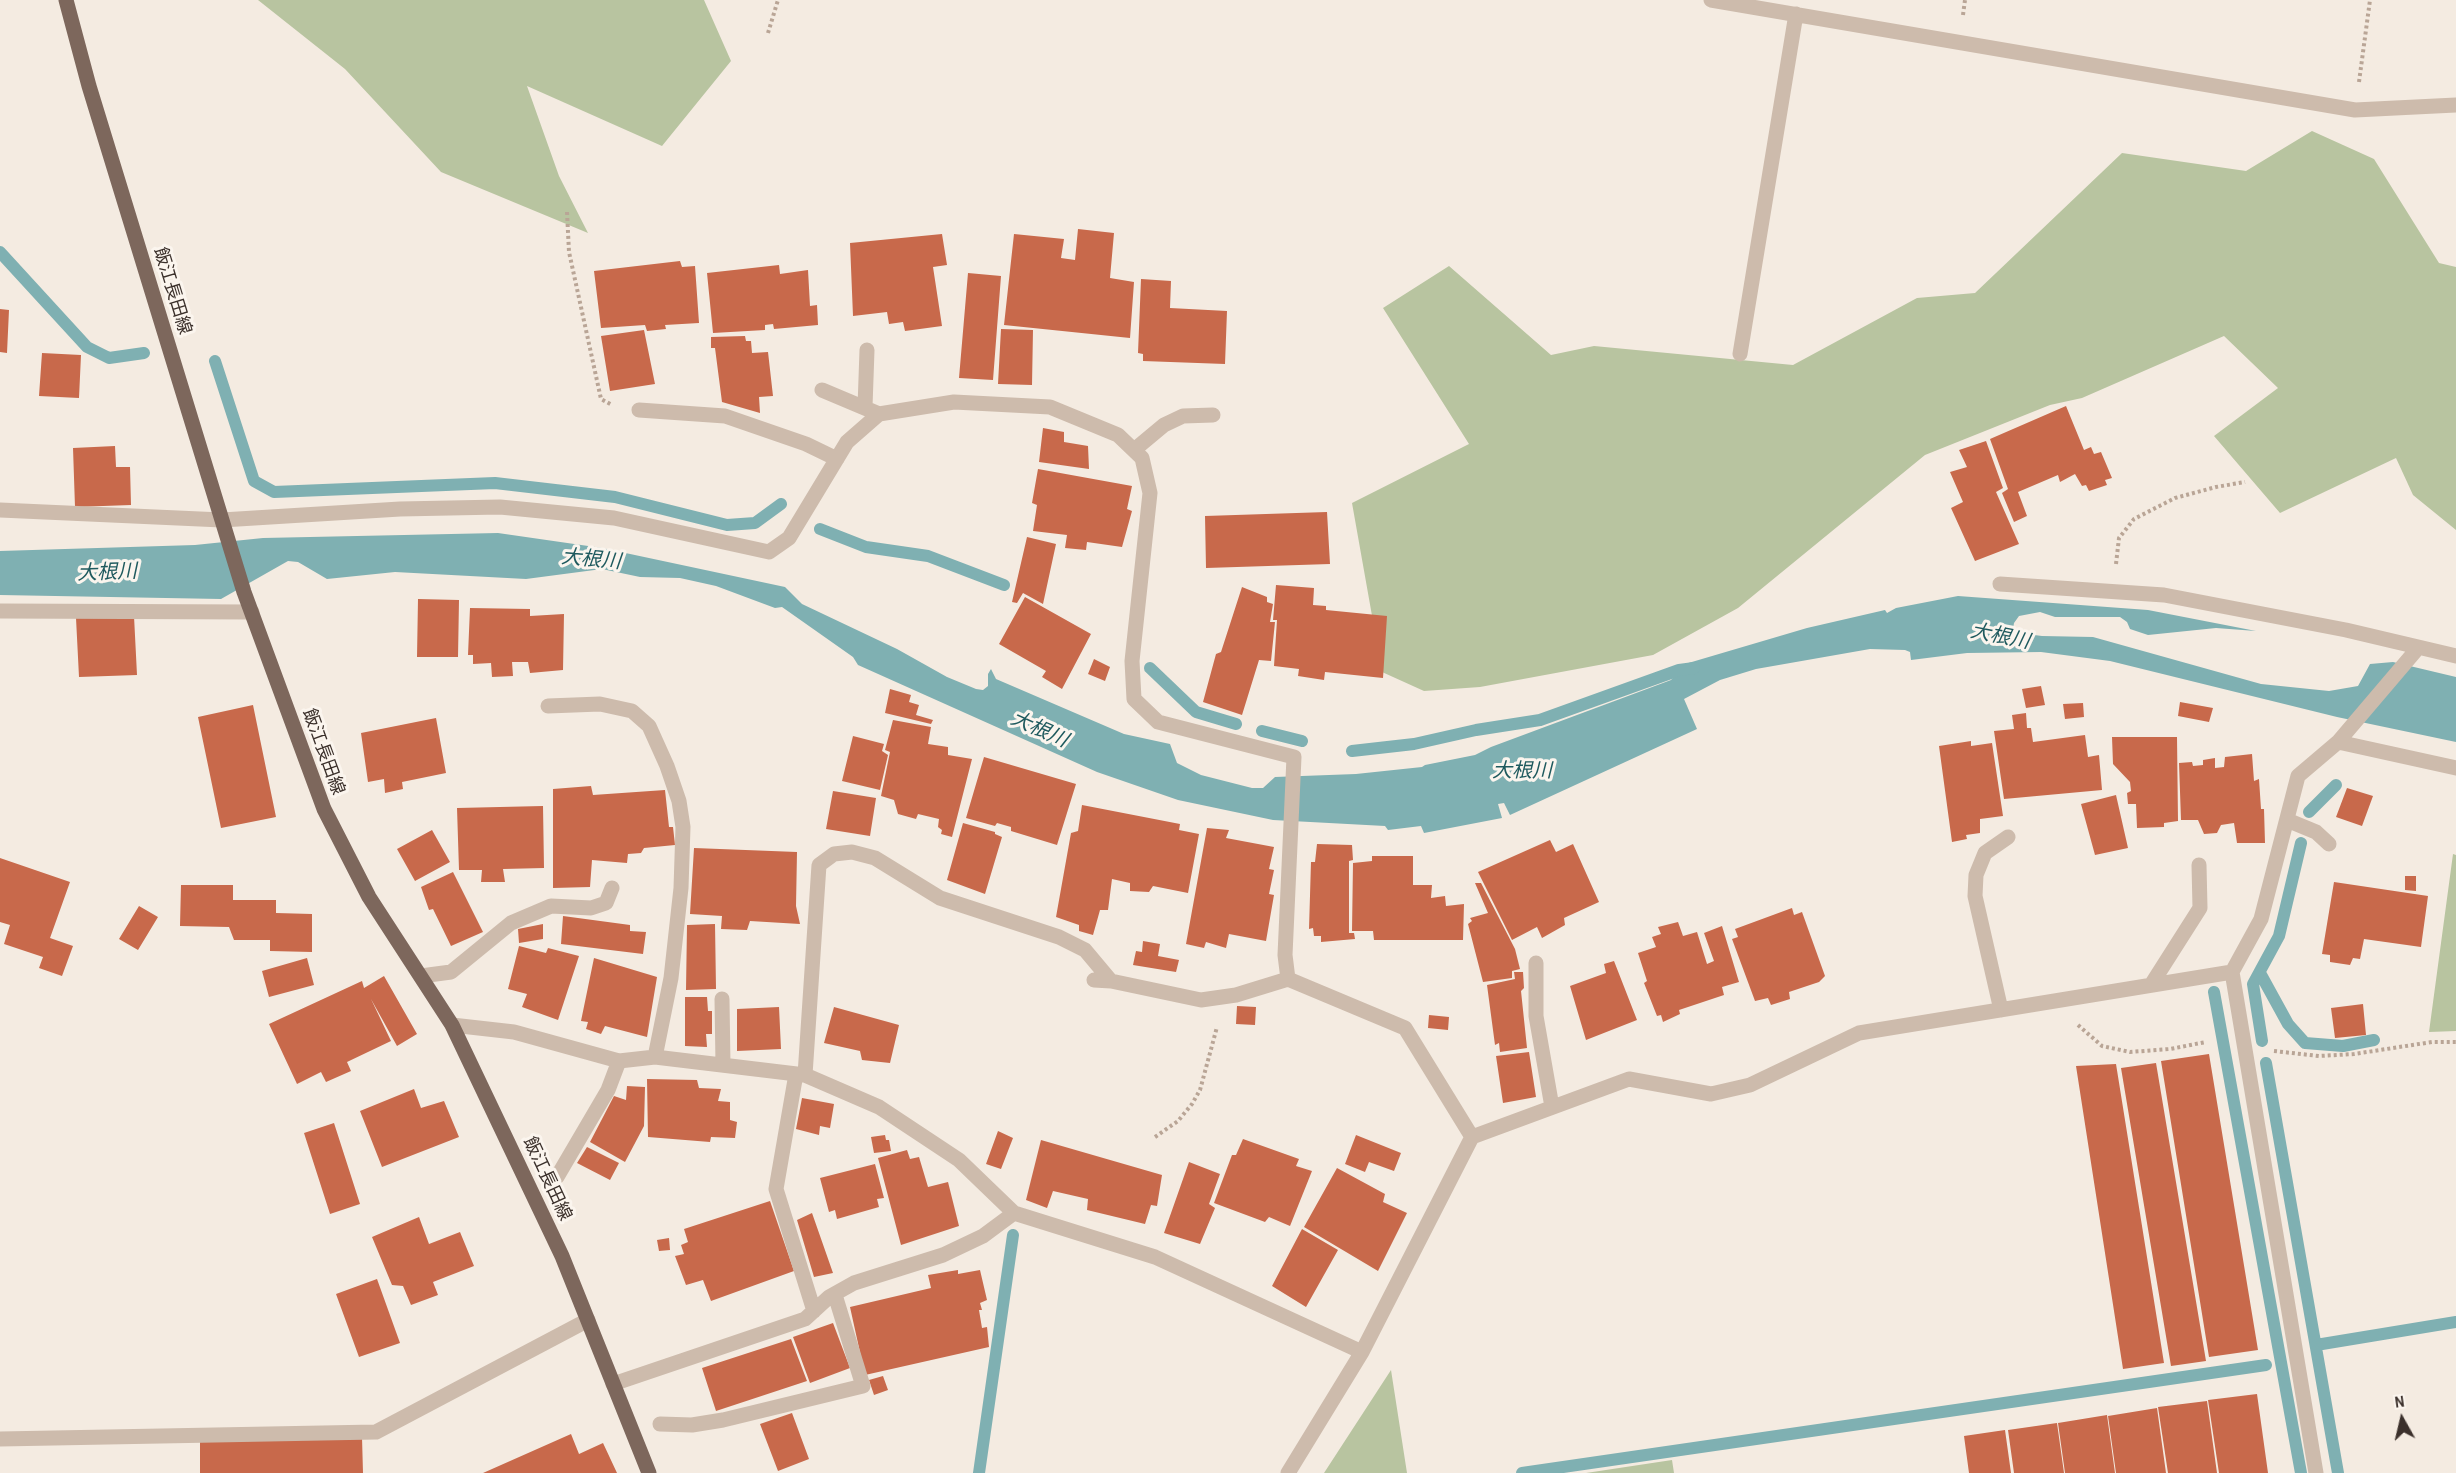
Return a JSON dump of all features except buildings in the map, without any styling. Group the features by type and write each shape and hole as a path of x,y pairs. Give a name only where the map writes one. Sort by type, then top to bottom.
{"main road":[{"name":"飯江長田線","path":"66,0 88,86 244,592 324,809 369,897 452,1025 562,1256 649,1473"}],"street":[{"path":"1711,0 2355,110 2456,105"},
{"path":"1740,354 1796,14"},
{"path":"865,408 867,350"},
{"path":"822,390 879,414"},
{"path":"0,510 222,520 400,509 500,507 614,518 769,552 789,538 847,442 879,414 954,402 1050,407 1118,435 1142,458 1150,494 1132,661 1134,699 1158,722 1294,757 1285,955 1288,979"},
{"path":"639,410 725,416 806,444 837,459"},
{"path":"1134,450 1164,425 1183,416 1213,415"},
{"path":"2000,584 2164,595 2346,630 2456,656"},
{"path":"0,611 252,612"},
{"path":"2316,1473 2232,972 2261,919 2298,776 2354,725 2418,648"},
{"path":"548,706 600,704 632,711 649,726 667,765 679,801 683,827 680,899 672,978 655,1057"},
{"path":"2338,742 2456,768"},
{"path":"2287,819 2316,832 2329,844"},
{"path":"2001,1010 1975,896 1976,874 1985,852 2008,837"},
{"path":"814,1311 776,1189 800,1075 819,865 834,854 852,852 875,858 940,898 1059,937 1085,950 1111,981"},
{"path":"2151,985 2200,908 2199,865"},
{"path":"421,976 451,972 511,923 551,906 591,908 606,903 612,888"},
{"path":"1536,963 1536,1016 1552,1107"},
{"path":"1288,1473 1362,1352 1472,1137 1629,1079 1711,1094 1750,1085 1859,1033 2232,972"},
{"path":"1094,980 1111,981 1201,1000 1226,996 1288,979 1405,1028 1472,1137"},
{"path":"722,999 723,1065"},
{"path":"452,1025 514,1032 619,1060 655,1057 800,1075 879,1107 959,1160 1014,1213 1155,1257 1362,1352"},
{"path":"557,1177 608,1090 619,1060"},
{"path":"613,1384 805,1319 829,1297 854,1283 943,1255 983,1236 1014,1213"},
{"path":"660,1424 692,1425 723,1420 863,1386 835,1295"},
{"path":"0,1439 376,1432 588,1320"}],"path":[{"path":"768,33 778,0"},
{"path":"2355,110 2370,0"},
{"path":"567,212 569,252 601,399 612,406 639,410"},
{"path":"2114,592 2119,538 2134,519 2175,498 2245,482"},
{"path":"1155,1137 1178,1121 1200,1090 1226,996"},
{"path":"2068,999 2078,1025 2102,1046 2130,1052 2170,1049 2206,1042"},
{"path":"2246,1055 2278,1050 2319,1056 2354,1054 2432,1042 2456,1042"}],"green space":[{"path":"258,0 704,0 731,61 662,146 527,86 559,176 588,233 441,172 345,69"},
{"path":"2312,131 2374,159 2439,263 2456,267 2456,530 2413,495 2396,458 2280,513 2214,436 2278,388 2224,336 2082,398 2050,405 1925,455 1738,608 1653,655 1480,687 1424,691 1382,672 1352,503 1469,444 1383,308 1449,266 1551,355 1594,346 1793,365 1917,298 1975,293 2122,153 2246,171"},
{"path":"2453,854 2456,855 2456,1031 2429,1032"},
{"path":"1391,1370 1407,1473 1324,1473"},
{"path":"1672,1460 1674,1473 1586,1473"}],"water":[{"name":"大根川","path":"498,533 602,548 785,587 802,604 897,649 947,677 983,690 988,686 988,674 991,669 996,679 1124,734 1170,744 1177,763 1201,775 1252,788 1263,788 1275,777 1356,774 1422,767 1475,755 1671,680 1685,664 1807,628 1885,610 1887,613 1896,608 1958,596 2148,610 2256,631 2216,628 2148,635 2130,629 2127,622 2120,617 2055,617 2040,612 2019,616 2013,629 2019,633 2042,636 2093,637 2261,684 2329,691 2358,686 2370,664 2393,662 2456,677 2456,742 2337,717 2110,661 2041,652 1967,653 1911,660 1910,652 1905,650 1870,649 1756,669 1720,680 1684,699 1697,729 1510,815 1504,803 1498,804 1502,818 1424,833 1421,826 1388,830 1385,826 1273,820 1178,800 1097,772 858,665 853,657 782,607 775,608 716,586 680,578 640,577 602,569 526,579 395,572 327,579 298,562 288,561 221,599 0,595 0,551 195,545 263,538"}],"waterway":[{"path":"0,252 87,347 109,358 144,353"},
{"path":"215,361 254,481 274,492 495,483 615,497 727,525 755,523 781,504"},
{"path":"820,529 866,547 928,556 1004,585"},
{"path":"1150,668 1196,712 1236,724"},
{"path":"1352,751 1414,744 1476,730 1540,720 1679,670 1694,668"},
{"path":"1262,731 1302,741"},
{"path":"2309,812 2336,785"},
{"path":"2262,1041 2253,984 2279,936 2301,843"},
{"path":"2260,973 2288,1024 2305,1043 2343,1046 2374,1040"},
{"path":"2214,992 2301,1473"},
{"path":"2266,1063 2338,1473"},
{"path":"979,1473 1013,1235"},
{"path":"2316,1345 2456,1322"},
{"path":"1522,1473 2266,1365"}]}
